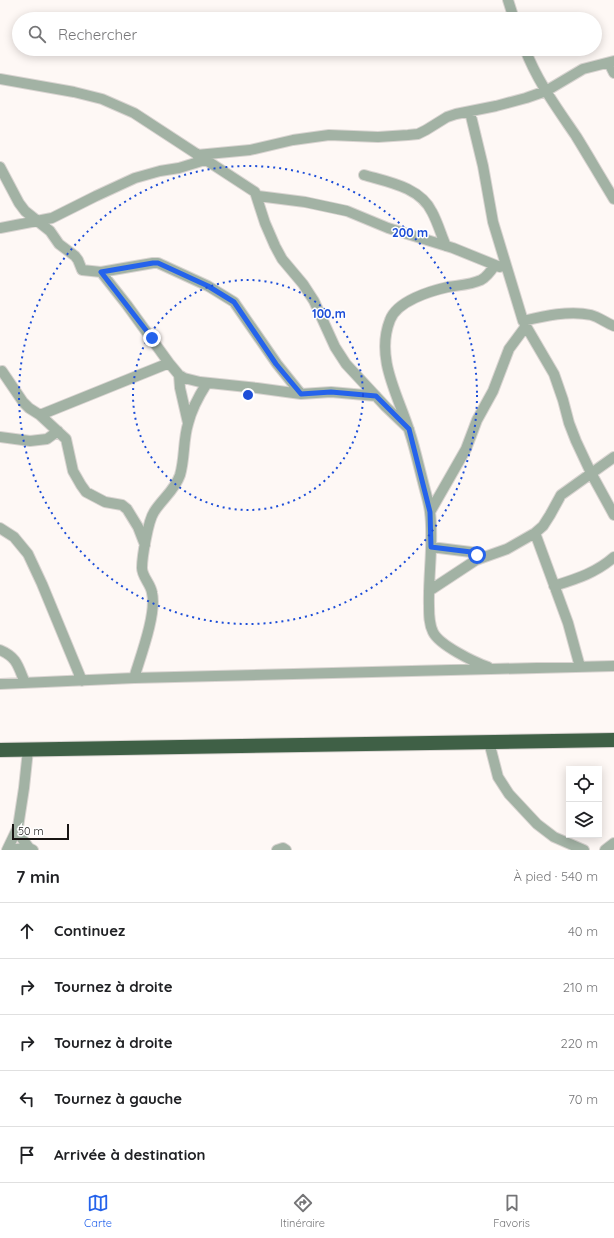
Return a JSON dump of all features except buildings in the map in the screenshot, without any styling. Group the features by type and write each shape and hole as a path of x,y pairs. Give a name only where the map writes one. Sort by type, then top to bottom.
{"highway":[{"path":"0,750 614,740"}],"street":[{"path":"508,0 512,12"},
{"path":"528,56 546,91 584,149 614,199"},
{"path":"0,228 52,218 135,178 160,171 179,168 201,158 329,134 378,136 408,135 426,130 447,117 456,114 526,98 546,91 583,69 612,62 614,73"},
{"path":"0,79 74,92 102,99 134,113 255,192 258,196 265,223 282,259 303,284 314,301 335,347 346,364 409,429"},
{"path":"470,112 483,166 493,222 524,324 554,374 569,423 591,473 614,515"},
{"path":"0,167 19,203 26,211 39,220 50,231 59,244 78,260 82,270 101,272 158,263 208,286 238,306 276,364 301,394"},
{"path":"364,175 400,185 423,199 432,210 446,246"},
{"path":"258,196 305,202 347,211 388,228 446,246 508,270"},
{"path":"494,668 482,665 444,645 436,638 430,624 428,591 431,547 430,512 409,429 390,380 385,350 390,319 395,311 402,305 436,290 466,285 482,280 495,265"},
{"path":"101,272 169,363 179,375 184,378 208,383 301,394 331,392 376,396"},
{"path":"430,512 466,449 477,420 493,392 509,349 524,324 548,315 569,314 590,315 614,326"},
{"path":"40,415 169,363"},
{"path":"2,371 23,402 40,415 66,439 73,471 80,485 86,492 104,502 122,505 127,509 138,527 145,545"},
{"path":"179,375 180,388 188,423"},
{"path":"134,678 145,644 153,610 152,592 142,569 145,545 153,513 176,484 180,474 188,423 203,388 208,383"},
{"path":"0,437 30,441 47,439 58,431"},
{"path":"428,591 476,560 507,549 535,533 543,526 562,495 614,457"},
{"path":"0,528 14,537 28,554 82,681"},
{"path":"535,533 568,623 580,667"},
{"path":"431,547 471,552 484,556"},
{"path":"554,586 584,577 602,567 614,557"},
{"path":"0,650 10,654 15,660 25,683"},
{"path":"0,684 134,678 614,666"},
{"path":"489,742 498,777 509,794 537,824 554,836 562,846 584,850"},
{"path":"28,750 18,827 6,849 31,849"},
{"path":"18,827 21,837 31,849"},
{"path":"605,850 614,843"},
{"path":"277,850 283,848 286,850"}],"route":[{"path":"152,338 101,272 158,263 208,286 234,302 276,364 301,394 331,392 376,396 386,408 409,429 430,512 431,547 471,552 477,555"}]}
